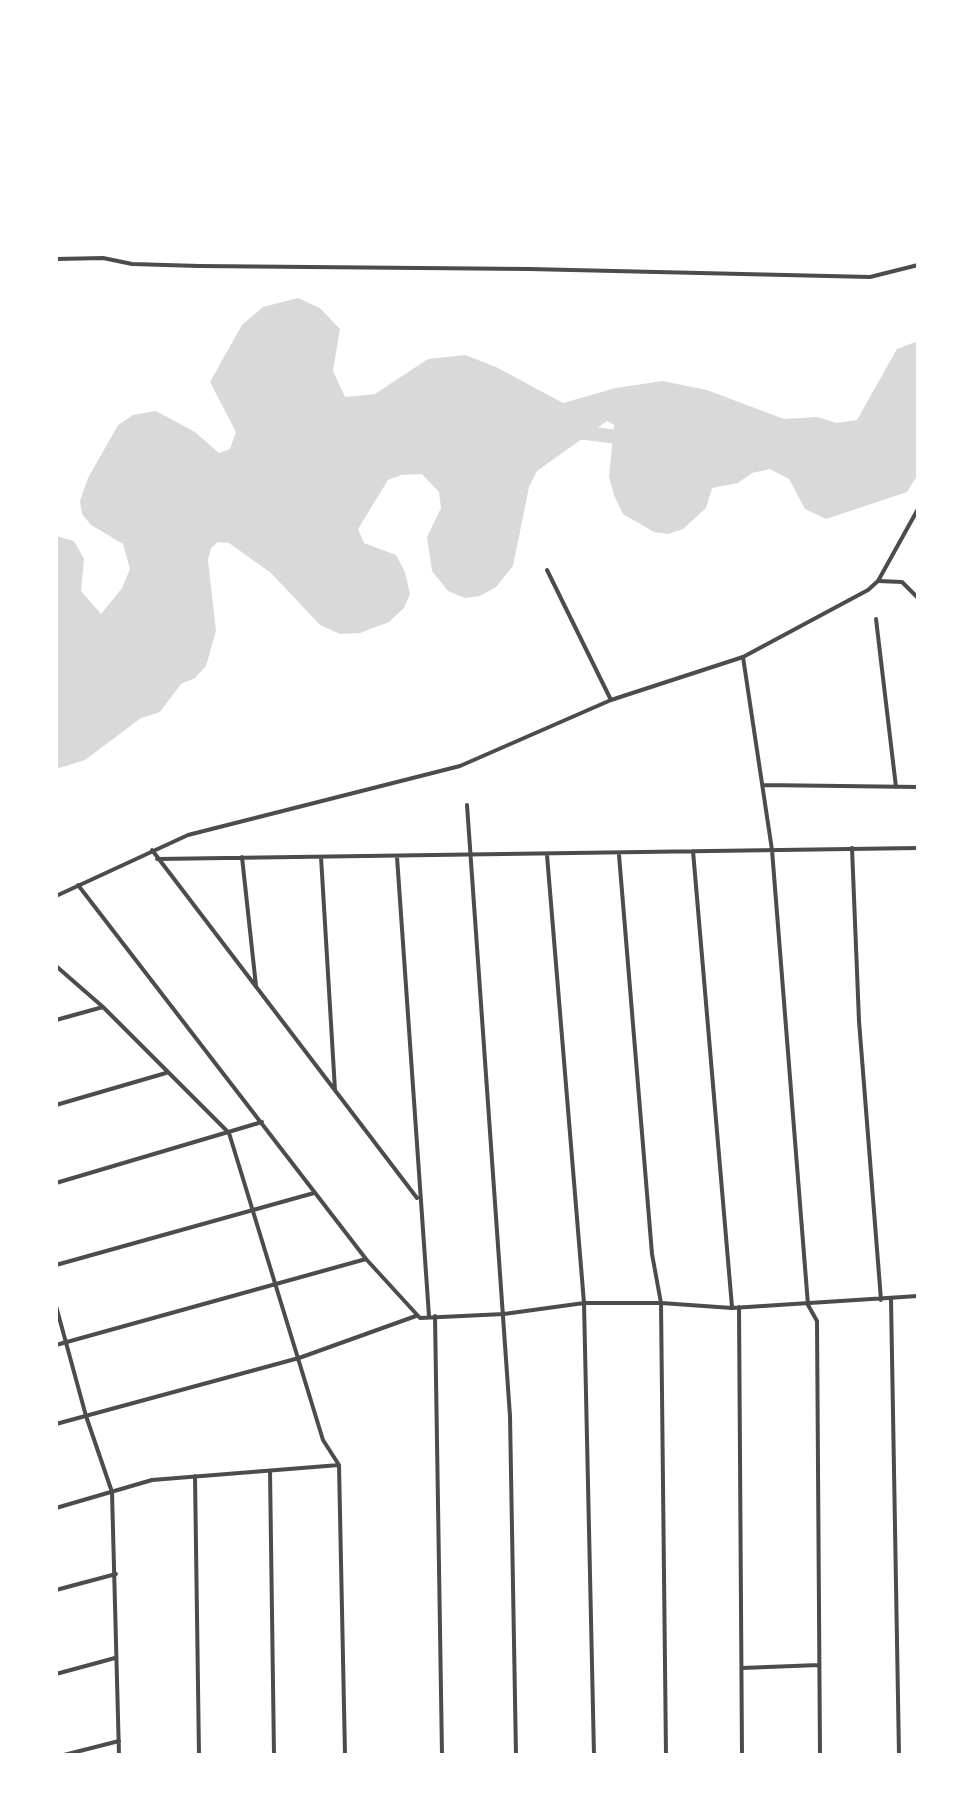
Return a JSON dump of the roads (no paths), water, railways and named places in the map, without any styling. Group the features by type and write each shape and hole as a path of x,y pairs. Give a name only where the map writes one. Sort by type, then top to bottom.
{"street":[{"path":"56,259 103,258 132,264 199,266 870,277 918,265"},
{"path":"56,896 152,850 217,825 460,766 611,700 743,657 852,600 878,581 918,509"},
{"path":"547,570 611,700"},
{"path":"878,581 902,582 918,598"},
{"path":"876,619 896,787"},
{"path":"743,657 772,850 808,1305 817,1321 820,1755"},
{"path":"763,785 918,787"},
{"path":"467,805 504,1314 516,1755"},
{"path":"852,848 859,1021 881,1300"},
{"path":"157,859 619,855 918,848"},
{"path":"152,850 419,1200"},
{"path":"693,851 732,1308"},
{"path":"547,855 584,1303 594,1755"},
{"path":"619,855 652,1254 661,1303 666,1755"},
{"path":"242,857 256,987"},
{"path":"321,857 335,1091"},
{"path":"397,857 419,1200 432,1316 442,1755"},
{"path":"78,885 314,1193 416,1316"},
{"path":"56,966 103,1007 229,1133 323,1440 339,1465 345,1755"},
{"path":"56,1020 103,1007"},
{"path":"56,1105 166,1073"},
{"path":"56,1183 229,1133 240,1126 262,1122"},
{"path":"56,1265 314,1193"},
{"path":"56,1345 366,1259"},
{"path":"56,1424 299,1358 416,1316 504,1314 584,1303 661,1303 732,1308 918,1296"},
{"path":"891,1299 899,1755"},
{"path":"56,1306 86,1416 112,1492 119,1755"},
{"path":"739,1307 742,1755"},
{"path":"56,1508 152,1480 339,1465"},
{"path":"270,1471 274,1755"},
{"path":"195,1476 199,1755"},
{"path":"56,1590 116,1574"},
{"path":"56,1674 115,1658"},
{"path":"742,1668 819,1665"},
{"path":"64,1755 119,1741"}],"waterway":[{"path":"570,431 633,439"}]}
